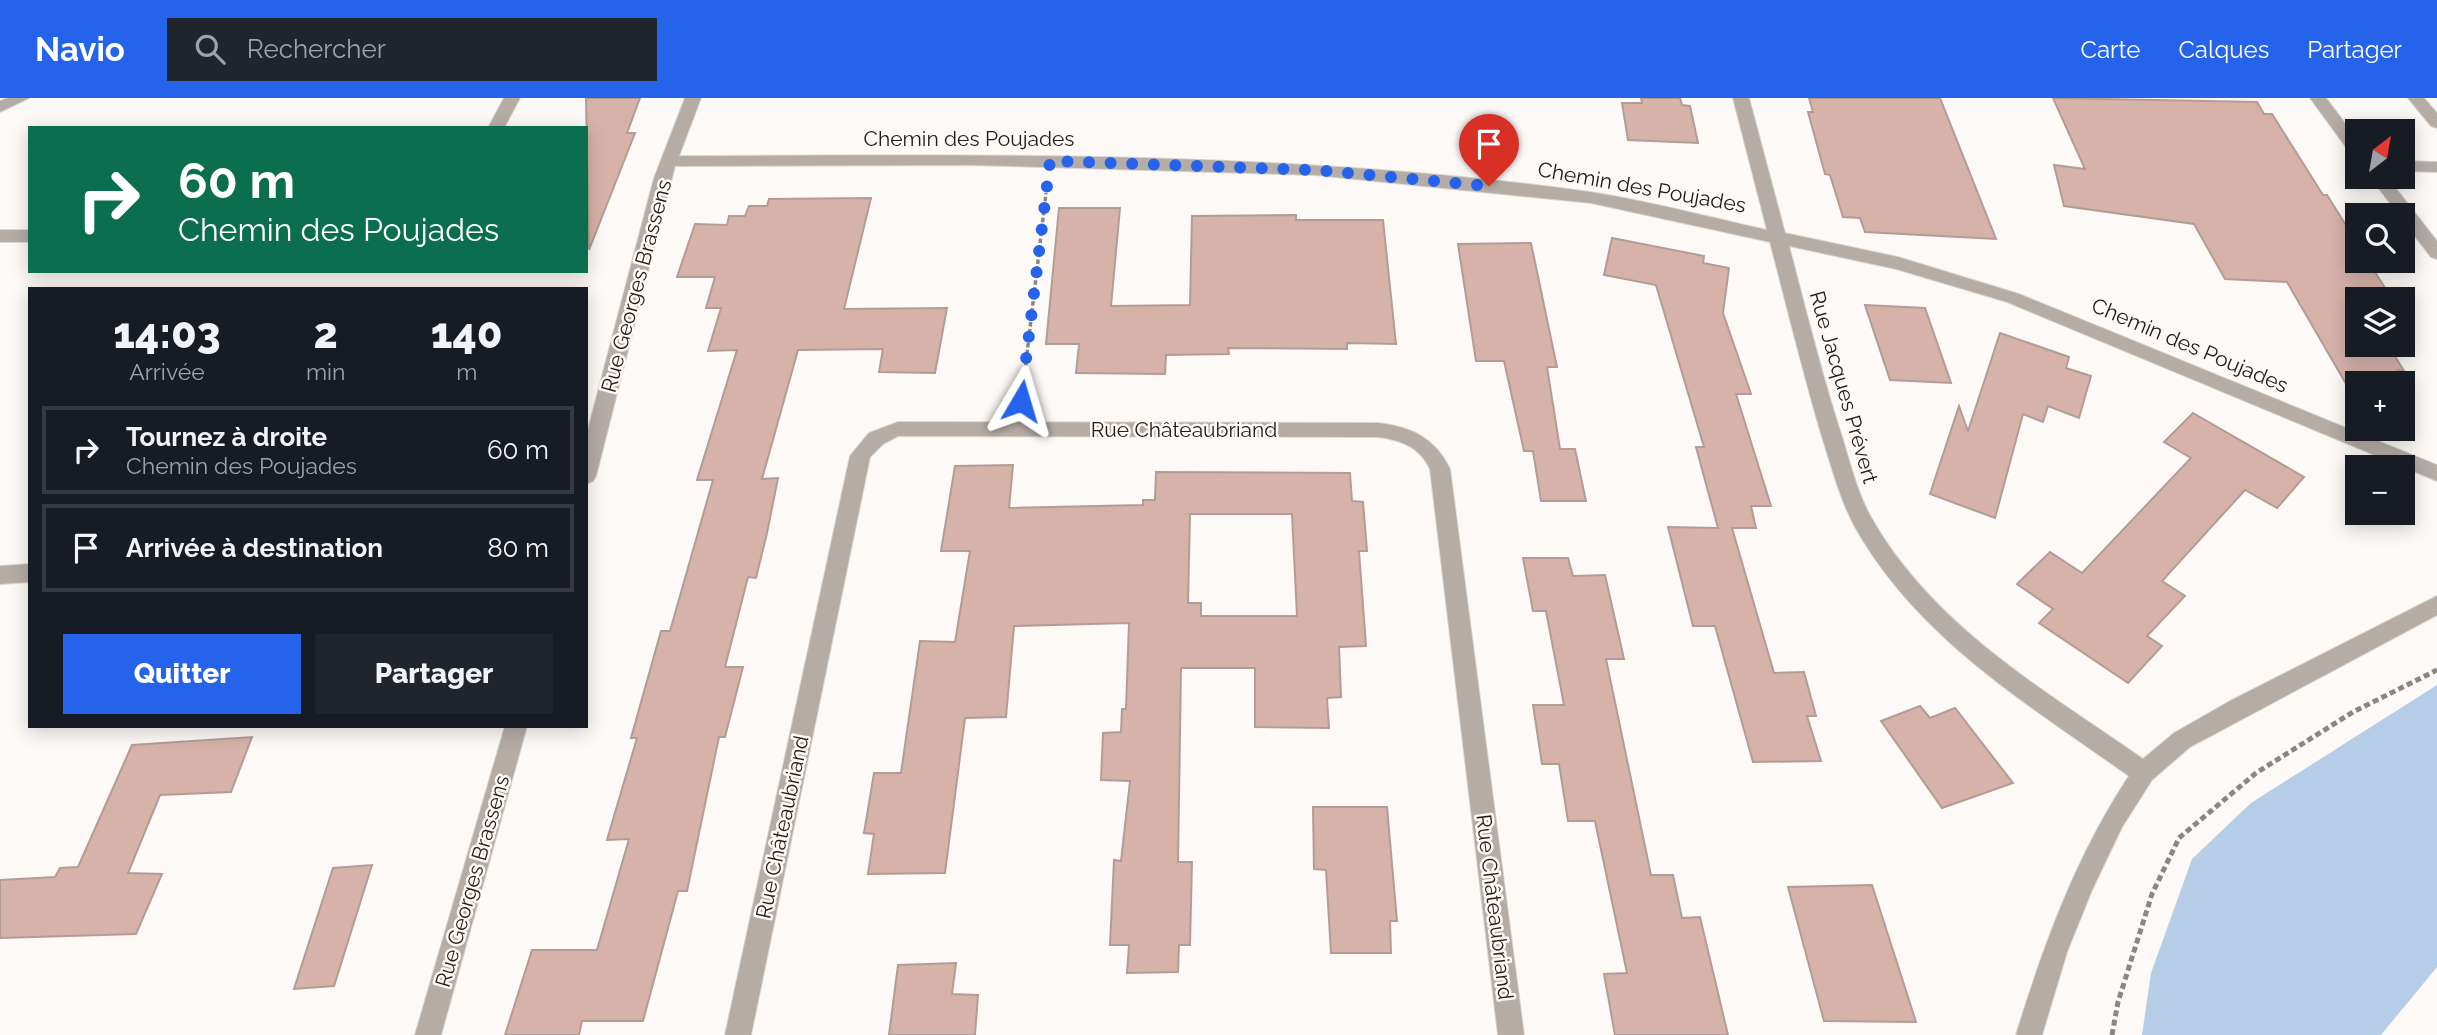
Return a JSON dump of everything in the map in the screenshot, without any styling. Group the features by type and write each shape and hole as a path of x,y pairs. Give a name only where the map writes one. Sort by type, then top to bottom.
{"street":[{"path":"0,107 22,98"},
{"path":"497,126 512,98"},
{"name":"Rue Georges Brassens","path":"588,463 592,437 662,178 671,161 693,98"},
{"name":"Rue Jacques Prévert","path":"1741,98 1822,405 1848,489 1877,544 1919,600 1951,633 2144,774"},
{"path":"2318,98 2345,134"},
{"path":"2416,98 2437,123"},
{"name":"Chemin des Poujades","path":"671,161 1050,161 1315,170 1591,198 1778,235 1898,263 2012,298 2118,339 2437,473"},
{"path":"2415,166 2437,167"},
{"path":"2387,189 2437,253"},
{"path":"0,236 28,236"},
{"name":"Rue Châteaubriand","path":"738,1035 860,456 870,442 882,433 898,429 1018,428 1378,430 1409,435 1435,456 1440,469 1511,1035"},
{"path":"0,575 28,573"},
{"path":"2029,1035 2054,952 2082,885 2114,818 2144,774 2182,740 2437,605"},
{"name":"Rue Georges Brassens","path":"428,1035 515,728"}],"path":[{"path":"1018,428 1050,161"},
{"path":"2112,1035 2118,1002 2152,894 2179,838 2267,766 2353,712 2437,670"}],"water":[{"path":"2437,685 2437,967 2381,1035 2142,1035 2151,973 2192,859 2251,803"}],"building":[{"path":"586,98 640,98 627,133 635,133 589,250 588,126"},
{"path":"1641,98 1680,98 1682,105 1690,106 1698,143 1628,140 1622,103 1642,103"},
{"path":"1809,98 1940,98 1996,239 1865,232 1860,218 1843,217 1830,175 1825,174 1808,112 1813,112"},
{"path":"2053,98 2257,102 2264,114 2272,114 2323,195 2327,195 2345,224 2345,273 2376,273 2384,287 2345,287 2345,357 2395,357 2404,371 2345,371 2345,382 2287,282 2225,279 2194,224 2064,206 2054,165 2085,169"},
{"path":"871,198 844,309 947,308 935,373 879,372 883,349 798,350 762,479 778,478 767,533 756,578 748,577 725,667 743,667 725,737 719,737 687,891 678,891 643,1021 582,1021 579,1035 505,1035 532,950 597,950 629,839 607,840 637,738 631,738 661,631 670,631 713,480 697,480 737,350 708,351 721,308 706,308 715,277 677,277 695,224 727,225 729,216 745,216 749,206 767,206 769,199"},
{"path":"1059,208 1120,208 1111,306 1190,305 1192,216 1296,215 1296,220 1383,220 1396,344 1347,343 1347,349 1228,348 1229,354 1166,355 1165,374 1076,373 1079,344 1046,344"},
{"path":"1612,238 1704,256 1703,263 1729,268 1723,313 1751,394 1736,394 1771,506 1751,506 1756,528 1732,528 1774,673 1804,672 1816,716 1807,716 1821,761 1753,762 1715,626 1693,626 1668,527 1718,528 1696,447 1704,447 1656,285 1604,275"},
{"path":"1531,243 1557,367 1547,367 1560,449 1575,449 1586,501 1541,501 1533,451 1524,451 1504,361 1476,361 1458,244"},
{"path":"1865,305 1925,308 1951,383 1890,380"},
{"path":"2000,333 2069,357 2066,368 2091,376 2079,418 2048,406 2043,422 2023,414 1995,518 1930,494 1959,406 1968,431"},
{"path":"2193,413 2304,477 2277,508 2245,490 2162,581 2185,596 2147,636 2162,646 2128,683 2039,623 2053,609 2017,584 2050,552 2082,573 2191,458 2164,442"},
{"path":"1013,465 1009,508 1143,505 1143,500 1155,500 1156,472 1350,473 1352,501 1363,502 1367,551 1359,551 1366,646 1339,647 1341,697 1327,698 1329,728 1255,727 1255,668 1181,668 1178,862 1192,862 1190,945 1179,945 1178,972 1127,973 1129,945 1110,945 1114,860 1121,861 1130,781 1101,780 1103,733 1121,732 1122,709 1126,709 1129,623 1014,626 1006,717 965,718 945,873 868,874 874,834 864,833 874,773 901,773 920,641 955,642 970,551 941,551 955,466","holes":["1190,514 1292,514 1297,616 1201,616 1201,603 1188,603"]},
{"path":"1523,558 1568,558 1573,576 1605,575 1624,659 1606,659 1651,875 1673,875 1682,918 1700,917 1728,1035 1615,1035 1604,974 1627,973 1595,821 1568,821 1559,764 1542,764 1533,705 1564,705 1546,611 1533,611"},
{"path":"1920,706 1930,718 1955,708 2013,783 1942,808 1881,721"},
{"path":"252,737 231,792 160,795 128,873 162,874 136,934 0,938 0,880 55,877 60,868 78,867 132,745"},
{"path":"1313,807 1387,807 1397,921 1390,921 1391,953 1331,953 1326,870 1314,869"},
{"path":"372,865 334,986 294,989 333,868"},
{"path":"1872,885 1916,1022 1824,1021 1788,887"},
{"path":"956,963 952,994 978,995 975,1035 889,1035 898,965"}],"route":[{"path":"1021,401 1050,161 1315,170 1489,186"}]}
